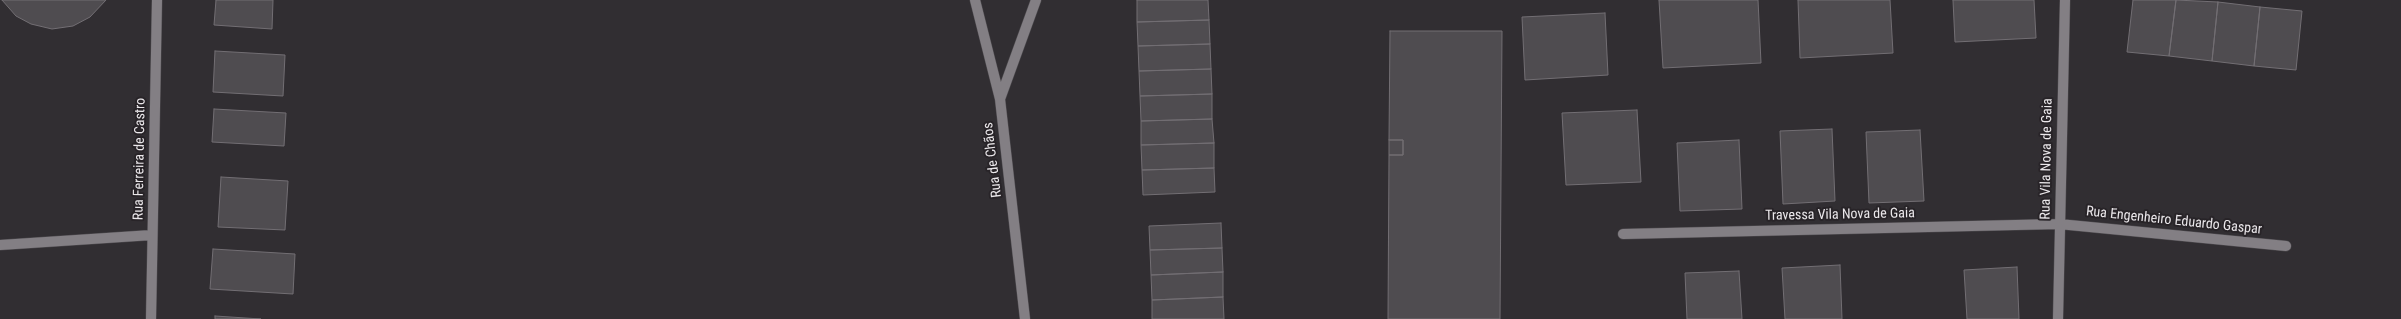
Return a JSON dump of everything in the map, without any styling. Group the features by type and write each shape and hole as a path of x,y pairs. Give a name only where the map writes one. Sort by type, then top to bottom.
{"street":[{"name":"Rua Ferreira de Castro","path":"151,319 157,0"},
{"name":"Rua de Chãos","path":"975,0 1000,99 1025,319"},
{"path":"1000,99 1036,0"},
{"name":"Rua Vila Nova de Gaia","path":"2058,319 2065,0"},
{"name":"Travessa Vila Nova de Gaia","path":"1622,234 2059,224"},
{"name":"Rua Engenheiro Eduardo Gaspar","path":"2059,224 2286,246"},
{"path":"0,245 152,234"}],"building":[{"path":"2,0 106,0 90,17 73,26 52,29 31,24 16,16"},
{"path":"216,0 273,0 272,29 214,25"},
{"path":"1137,0 1208,0 1209,20 1137,22"},
{"path":"1659,0 1758,0 1761,63 1663,68"},
{"path":"1798,0 1890,0 1893,53 1800,58"},
{"path":"1953,0 2034,0 2036,38 1955,42"},
{"path":"2133,0 2176,0 2169,56 2127,52"},
{"path":"2176,0 2218,2 2212,61 2169,56"},
{"path":"2218,2 2260,7 2254,66 2212,61"},
{"path":"2260,7 2302,11 2296,70 2254,66"},
{"path":"1605,13 1608,75 1525,80 1522,17"},
{"path":"1209,20 1210,44 1138,46 1137,22"},
{"path":"1390,31 1502,31 1500,319 1388,319 1389,155 1403,155 1403,140 1389,140"},
{"path":"1210,44 1211,69 1139,71 1138,46"},
{"path":"215,51 285,55 283,96 213,92"},
{"path":"1211,69 1212,94 1140,96 1139,71"},
{"path":"1212,94 1212,119 1141,121 1140,96"},
{"path":"214,109 286,113 284,146 212,142"},
{"path":"1637,110 1641,182 1566,185 1562,113"},
{"path":"1212,119 1214,143 1141,145 1141,121"},
{"path":"1832,129 1835,201 1783,204 1780,131"},
{"path":"1920,130 1924,201 1869,203 1866,132"},
{"path":"1389,140 1403,140 1403,155 1389,155"},
{"path":"1739,140 1742,209 1680,211 1677,143"},
{"path":"1214,143 1214,168 1142,170 1141,145"},
{"path":"1214,168 1215,192 1143,195 1142,170"},
{"path":"221,177 288,181 285,230 218,227"},
{"path":"1221,223 1222,248 1150,250 1149,226"},
{"path":"1222,248 1223,272 1151,275 1150,250"},
{"path":"213,249 295,254 293,294 210,289"},
{"path":"1840,265 1842,319 1785,319 1782,268"},
{"path":"2017,267 2019,319 1967,319 1964,270"},
{"path":"1739,271 1742,319 1687,319 1685,273"},
{"path":"1223,272 1223,297 1152,300 1151,275"},
{"path":"1223,297 1224,319 1152,319 1152,300"},
{"path":"215,316 261,319 215,319"}]}
